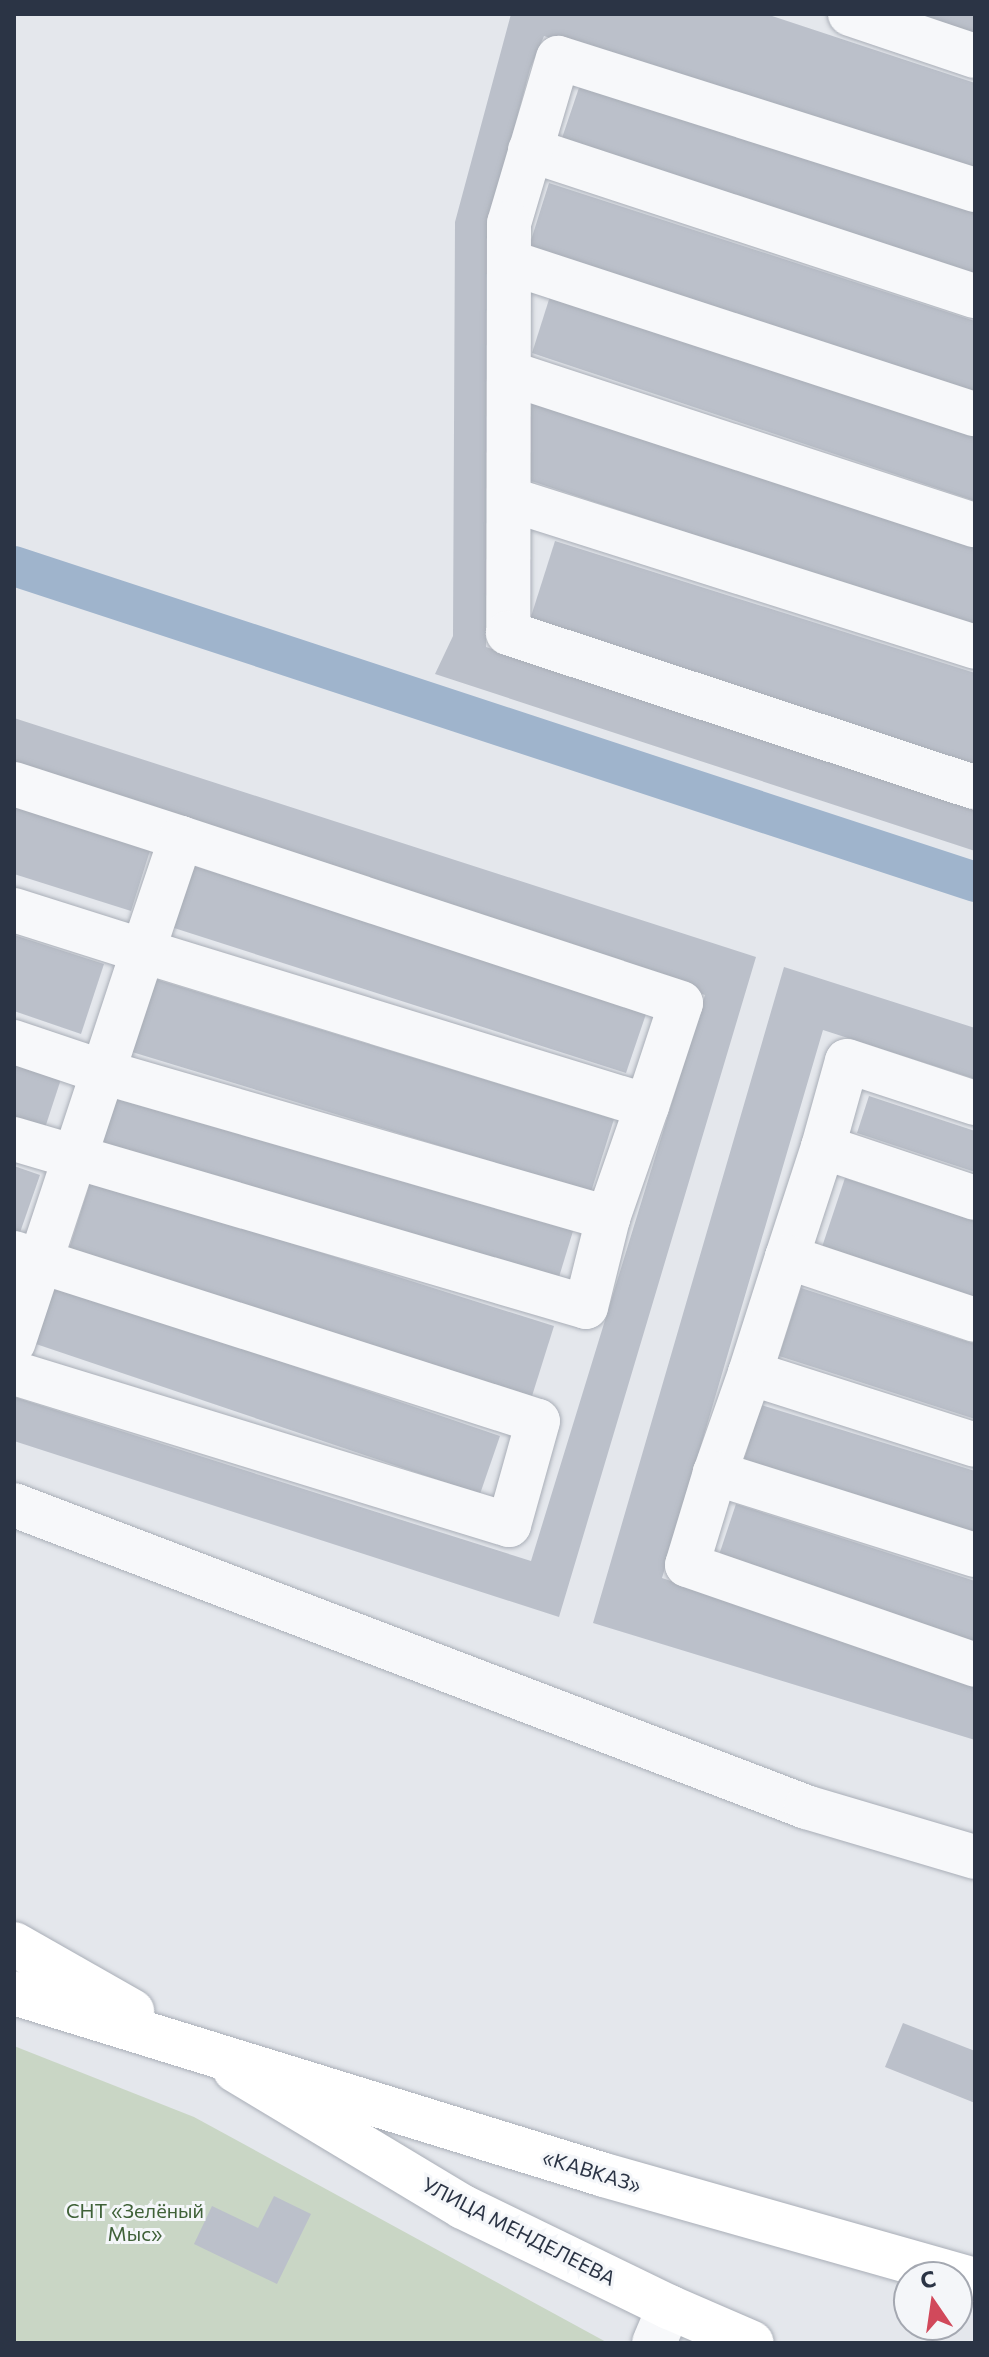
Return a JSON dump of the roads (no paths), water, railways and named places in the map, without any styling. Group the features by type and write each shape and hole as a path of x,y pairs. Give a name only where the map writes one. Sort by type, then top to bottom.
{"main road":[{"name":"«КАВКАЗ»","path":"14,1944 211,2055"},
{"name":"«КАВКАЗ»","path":"14,1993 604,2175 975,2280"},
{"name":"УЛИЦА МЕНДЕЛЕЕВА","path":"211,2055 661,2325 752,2343"}],"street":[{"path":"850,14 975,56"},
{"path":"975,190 558,58 509,223 508,633 975,787"},
{"path":"530,150 975,296"},
{"path":"509,262 975,414"},
{"path":"509,373 975,525"},
{"path":"509,499 975,647"},
{"path":"14,784 681,1003 608,1218 586,1307 14,1139"},
{"path":"14,1342 27,1257 75,1159 181,838"},
{"path":"14,910 647,1106"},
{"path":"14,1042 103,1072 608,1218"},
{"path":"975,1103 847,1061 823,1147 687,1565 975,1665"},
{"path":"823,1147 975,1198"},
{"path":"14,1373 509,1525 538,1421 27,1257"},
{"path":"787,1257 975,1320"},
{"path":"750,1373 975,1445"},
{"path":"715,1473 975,1555"},
{"path":"14,1505 806,1807 975,1857"}],"waterway":[{"path":"14,566 975,882"}],"park label":[{"name":"СНТ «Зелёный Мыс»","path":"135,2222"}]}
